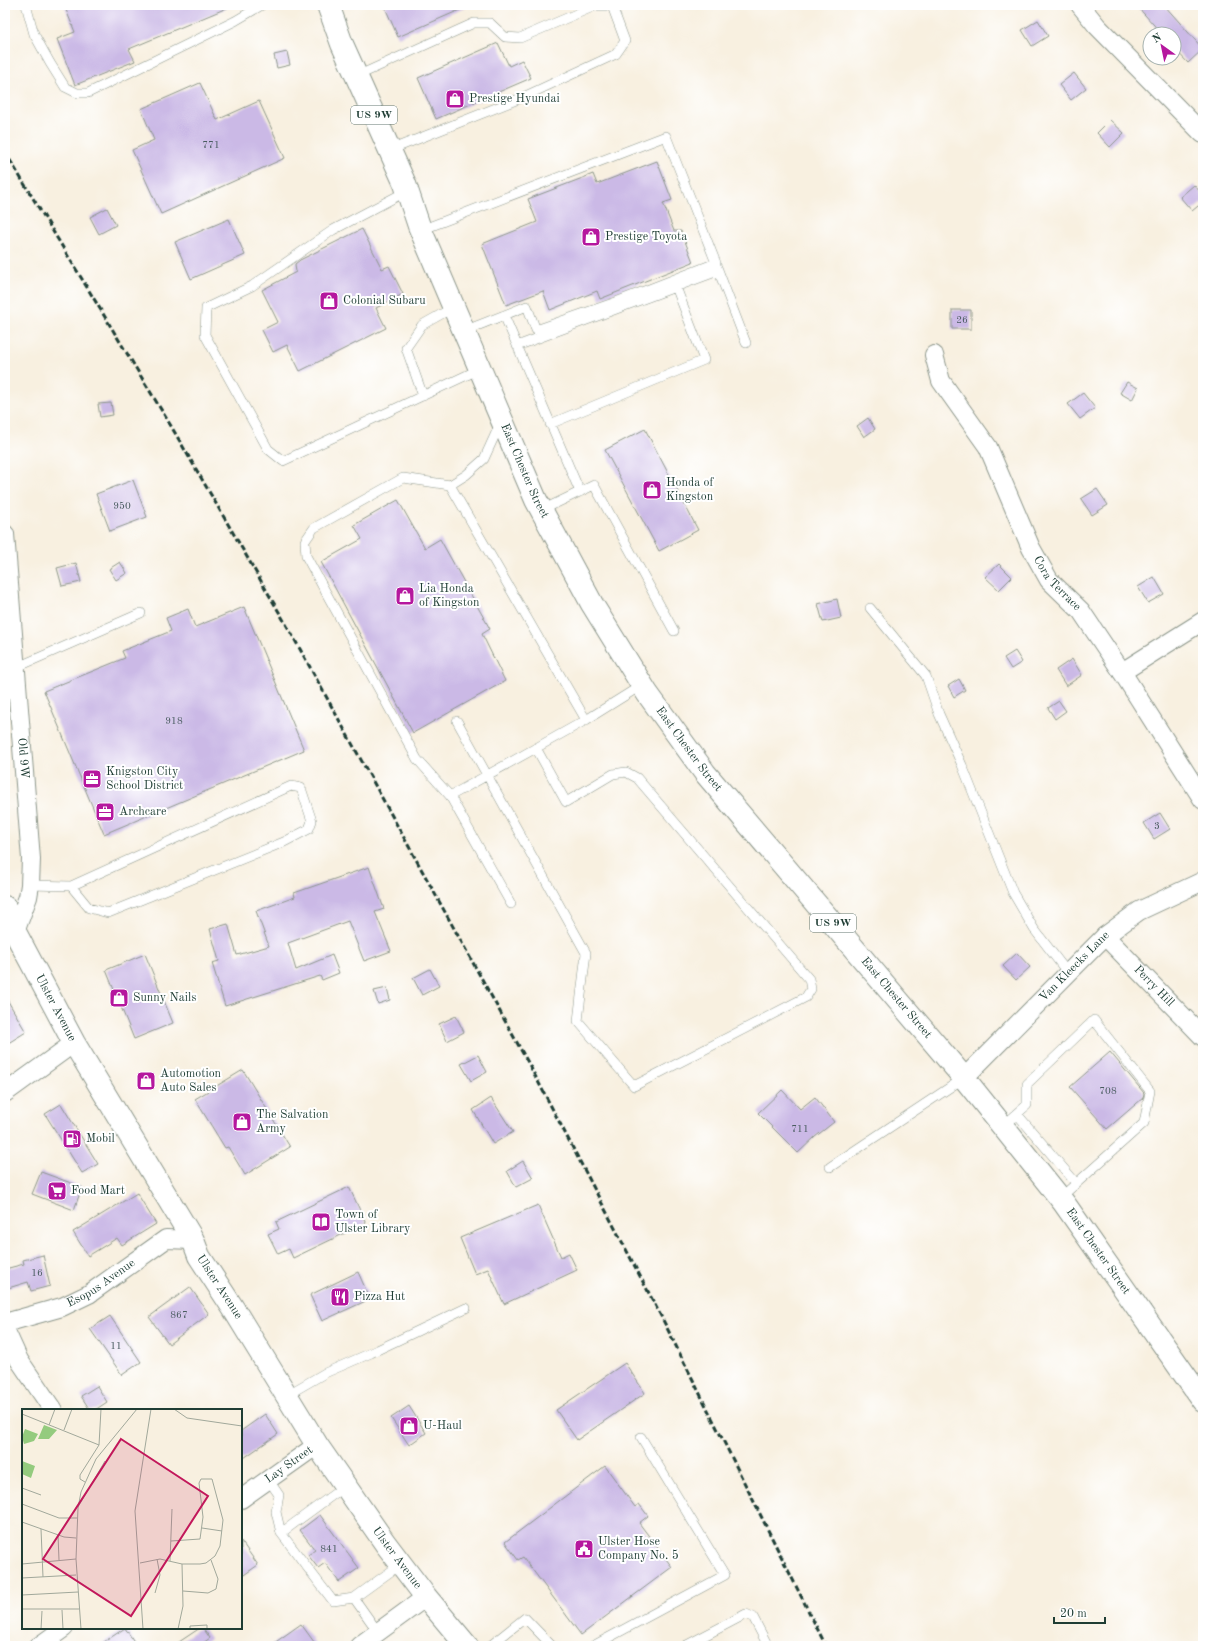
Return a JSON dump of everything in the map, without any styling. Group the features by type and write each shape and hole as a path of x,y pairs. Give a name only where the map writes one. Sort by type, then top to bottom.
{"main road":[{"name":"East Chester Street","path":"328,5 407,191 421,230 542,510 592,604 642,684 706,773 964,1078 1010,1120 1060,1198 1203,1401"},
{"name":"Ulster Avenue","path":"5,907 15,932 74,1043 193,1240 199,1256 234,1308 317,1445 401,1564 426,1597 467,1646"}],"street":[{"path":"1080,5 1097,26 1203,134"},
{"name":"Cora Terrace","path":"934,355 941,381 988,447 1031,548 1049,580 1081,611 1122,672 1203,800"},
{"name":"Old 9W","path":"5,534 9,631 15,668 31,859 28,897 15,932"},
{"path":"1122,672 1203,621"},
{"name":"Van Kleecks Lane","path":"964,1078 1067,972 1105,936 1139,911 1203,881"},
{"name":"Perry Hill","path":"1105,936 1203,1037"},
{"path":"5,1093 74,1043"},
{"name":"Esopus Avenue","path":"5,1323 62,1307 89,1294 166,1239 193,1240"},
{"path":"5,1329 19,1360 52,1409"},
{"name":"Lay Street","path":"242,1498 317,1445"},
{"path":"359,1646 426,1597"},
{"path":"39,1646 63,1629"}],"lane":[{"path":"26,5 34,34 50,63 65,87 76,93 88,93 235,21 262,5"},
{"path":"357,76 474,23 490,23 505,37 520,38 595,6 612,6 625,41 616,54 521,98 390,150"},
{"path":"421,230 666,136 746,343"},
{"path":"407,191 333,230 252,286 206,308 205,334 268,449 283,461 480,369"},
{"path":"517,346 676,287 717,267"},
{"path":"464,331 527,306 536,330 717,267"},
{"path":"550,424 704,360 676,287"},
{"path":"423,396 406,348 422,325 454,307"},
{"path":"504,315 580,492"},
{"path":"502,420 484,459 466,475 450,485 403,478 314,528 305,541 306,556 417,759 450,796 511,904"},
{"path":"450,485 586,720"},
{"path":"542,510 594,485 674,631"},
{"path":"870,608 926,676 939,714 962,765 1013,893 1034,929 1067,972"},
{"path":"15,668 141,613"},
{"path":"450,796 586,720 642,684"},
{"path":"457,721 586,953 578,1021 634,1086 806,998 811,989 809,979 637,778 626,772 613,774 566,802 536,748"},
{"path":"30,885 71,886 291,786 301,788 312,821 309,829 284,842 108,913 88,908 71,886"},
{"path":"1060,1198 1144,1123 1150,1091 1094,1020 1027,1084 1027,1106 1010,1120 1076,1183"},
{"path":"830,1167 964,1078"},
{"path":"287,1395 325,1373 466,1308"},
{"path":"593,1646 725,1575 641,1436"},
{"path":"268,1479 279,1495 276,1512 280,1533 333,1601 354,1598 401,1564"},
{"path":"280,1533 345,1486"},
{"path":"354,1598 378,1632"},
{"path":"686,1646 697,1643 746,1614 753,1617 768,1646"},
{"path":"490,1646 525,1618 552,1646"}],"building":[{"path":"64,5 234,5 129,49 135,61 75,85 57,39 75,32"},
{"path":"384,5 471,5 398,37"},
{"path":"1136,5 1164,5 1203,49 1188,63 1182,57 1182,26 1155,26"},
{"path":"1038,20 1048,36 1032,46 1022,30"},
{"name":"Prestige Hyundai","path":"498,43 509,66 522,60 531,78 436,119 418,78"},
{"path":"287,52 290,65 277,68 274,55"},
{"path":"1074,73 1086,88 1071,100 1059,85"},
{"path":"200,83 217,120 259,101 285,158 161,214 132,150 154,140 141,109"},
{"path":"1110,120 1124,133 1110,147 1097,133"},
{"name":"Prestige Toyota","path":"657,161 672,200 663,203 674,231 681,231 693,262 600,299 597,291 550,310 543,291 506,305 482,244 537,222 528,199 593,174 597,184"},
{"path":"1194,185 1203,195 1203,202 1192,211 1180,197"},
{"path":"107,208 116,225 99,234 90,217"},
{"path":"229,219 245,255 191,279 175,242"},
{"name":"Colonial Subaru","path":"362,229 382,269 389,266 403,294 376,308 386,328 300,371 287,345 273,352 262,330 278,322 262,290 296,272 295,264 300,260"},
{"path":"952,310 971,310 971,329 952,329"},
{"path":"1127,382 1138,388 1132,400 1120,393"},
{"path":"1083,393 1095,408 1080,419 1068,404"},
{"path":"111,403 113,415 100,417 98,404"},
{"path":"868,418 875,429 864,437 857,426"},
{"name":"Honda of Kingston","path":"645,429 698,530 659,551 605,450"},
{"path":"133,480 147,517 110,531 96,494"},
{"path":"1097,489 1108,505 1092,515 1081,499"},
{"name":"Lia Honda of Kingston","path":"398,500 425,548 440,539 490,629 482,634 505,681 413,733 321,562 362,539 354,525"},
{"path":"120,562 127,573 116,580 109,569"},
{"path":"76,563 81,582 62,586 57,568"},
{"path":"999,564 1012,577 999,590 985,577"},
{"path":"1154,577 1164,594 1148,603 1138,587"},
{"path":"837,599 841,618 823,622 818,604"},
{"path":"244,607 304,750 104,834 44,691 125,658 122,651 171,631 166,618 188,609 195,627"},
{"path":"1015,651 1022,662 1011,669 1004,658"},
{"path":"1072,659 1082,675 1066,686 1056,670"},
{"path":"959,679 965,690 954,697 948,686"},
{"path":"1059,701 1066,711 1055,719 1048,708"},
{"path":"1160,813 1170,829 1154,839 1144,823"},
{"path":"369,867 384,909 375,912 391,951 364,961 348,921 288,943 296,970 332,955 339,973 322,980 320,976 225,1006 212,963 219,961 210,929 228,924 237,955 269,946 256,911 295,897 294,893"},
{"path":"1017,953 1030,967 1016,980 1003,966"},
{"path":"145,954 173,1023 134,1039 106,970"},
{"path":"430,969 439,986 422,995 413,978"},
{"path":"387,988 390,1000 378,1004 374,991"},
{"path":"5,996 26,1032 5,1045"},
{"path":"456,1016 464,1032 447,1041 439,1024"},
{"path":"1110,1052 1144,1093 1143,1098 1107,1129 1070,1087"},
{"path":"478,1055 487,1072 471,1081 461,1064"},
{"name":"The Salvation Army","path":"243,1070 290,1147 245,1175 228,1147 225,1148 195,1099"},
{"path":"782,1090 800,1109 815,1097 834,1122 798,1153 758,1113"},
{"path":"491,1098 513,1132 493,1144 473,1110"},
{"name":"Mobil","path":"61,1104 98,1164 82,1173 45,1114"},
{"path":"523,1161 533,1178 516,1187 507,1171"},
{"name":"Food Mart","path":"41,1172 82,1187 74,1210 32,1194"},
{"name":"Town of Ulster Library","path":"349,1187 366,1223 293,1258 289,1249 278,1254 268,1234 279,1229 276,1222"},
{"path":"137,1193 156,1224 122,1245 117,1238 88,1256 73,1232"},
{"path":"538,1205 561,1257 569,1253 577,1270 504,1304 488,1269 475,1274 460,1238"},
{"path":"43,1255 50,1286 31,1291 28,1282 5,1289 5,1269 24,1264 23,1260"},
{"name":"Pizza Hut","path":"358,1272 370,1299 322,1321 310,1295"},
{"path":"190,1287 209,1314 169,1344 149,1317"},
{"path":"110,1316 141,1362 122,1375 90,1329"},
{"path":"625,1363 645,1393 577,1440 556,1410"},
{"path":"97,1386 107,1402 96,1409 89,1409 81,1396"},
{"name":"U-Haul","path":"409,1406 426,1433 409,1445 391,1418"},
{"path":"265,1414 278,1434 242,1459 242,1430"},
{"name":"Ulster Hose Company No. 5","path":"605,1466 635,1507 639,1504 648,1516 639,1523 672,1567 581,1635 523,1557 518,1560 505,1542"},
{"path":"320,1515 359,1568 339,1582 325,1563 318,1568 308,1555 315,1550 300,1530"},
{"path":"242,1542 258,1565 242,1576"},
{"path":"301,1624 317,1646 270,1646"},
{"path":"126,1629 137,1646 98,1646"},
{"path":"198,1629 204,1629 210,1638 199,1646 173,1646"}],"railway":[{"path":"5,152 171,426 290,631 531,1068 663,1320 826,1646"}],"place":[{"name":"Prestige Hyundai","path":"455,99"},
{"name":"Prestige Toyota","path":"591,237"},
{"name":"Colonial Subaru","path":"329,301"},
{"name":"Honda of Kingston","path":"652,490"},
{"name":"Lia Honda of Kingston","path":"405,596"},
{"name":"Knigston City School District","path":"92,779"},
{"name":"Archcare","path":"105,812"},
{"name":"Sunny Nails","path":"119,998"},
{"name":"Automotion Auto Sales","path":"146,1081"},
{"name":"The Salvation Army","path":"242,1122"},
{"name":"Mobil","path":"72,1139"},
{"name":"Food Mart","path":"57,1191"},
{"name":"Town of Ulster Library","path":"321,1222"},
{"name":"Pizza Hut","path":"340,1297"},
{"name":"U-Haul","path":"409,1426"},
{"name":"Ulster Hose Company No. 5","path":"584,1549"}]}
